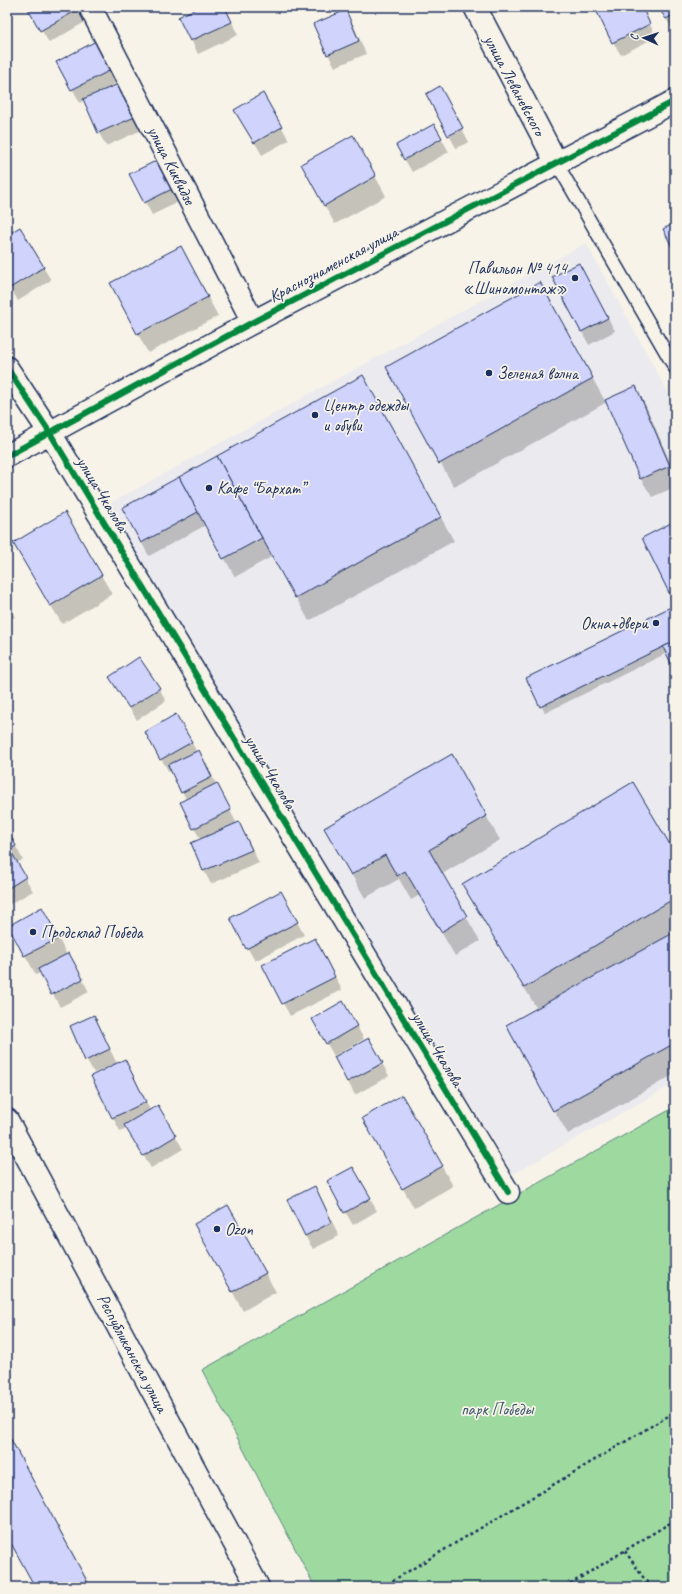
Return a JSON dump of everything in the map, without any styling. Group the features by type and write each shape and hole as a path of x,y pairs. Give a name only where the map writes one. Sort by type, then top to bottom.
{"street":[{"name":"улица Киквидзе","path":"90,7 253,322"},
{"name":"улица Леваневского","path":"475,7 556,162"},
{"name":"Краснознаменская улица","path":"7,456 253,322 675,101"},
{"name":"улица Чкалова","path":"7,368 50,433 508,1192"},
{"name":"Республиканская улица","path":"7,1120 258,1587"}],"lane":[{"path":"556,162 675,368"}],"path":[{"path":"382,1587 675,1412"},
{"path":"565,1587 675,1520"},
{"path":"625,1551 650,1587"}],"shaded area":[{"path":"586,243 675,405 675,1083 513,1174 105,506"}],"green space":[{"name":"парк Победы","path":"675,1107 675,1587 315,1587 202,1370"}],"building":[{"path":"27,7 78,7 79,9 40,31"},
{"path":"199,7 225,7 232,22 190,41 178,17"},
{"path":"601,7 642,7 650,24 612,43 596,10"},
{"path":"658,7 675,7 675,14 666,19"},
{"path":"346,10 359,41 327,55 313,24"},
{"path":"102,38 117,67 71,90 56,62"},
{"path":"123,82 137,116 98,133 83,99"},
{"path":"440,86 463,128 448,136 426,94"},
{"path":"263,93 282,127 254,143 234,110"},
{"path":"434,124 442,138 404,160 396,145"},
{"path":"353,135 376,176 324,206 301,164"},
{"path":"164,157 178,186 144,203 129,174"},
{"path":"675,223 675,253 663,229"},
{"path":"20,227 44,267 10,288 7,284 7,235"},
{"path":"181,246 208,297 137,334 110,283"},
{"path":"579,263 608,318 581,332 552,277"},
{"name":"Зеленая волна","path":"540,282 593,378 439,464 386,367"},
{"path":"363,375 441,517 295,598 217,456"},
{"path":"636,386 670,466 640,479 605,400"},
{"path":"217,456 262,538 223,559 179,477"},
{"path":"179,477 198,512 141,543 122,508"},
{"path":"65,512 102,575 50,606 13,543"},
{"path":"675,521 675,605 642,538"},
{"name":"Окна+двери","path":"675,605 675,641 540,707 526,678"},
{"path":"675,641 675,671 663,647"},
{"path":"139,657 160,688 129,708 109,677"},
{"path":"176,714 192,742 160,760 145,732"},
{"path":"199,750 212,777 181,793 168,765"},
{"path":"452,754 487,816 429,850 467,916 441,932 405,871 397,876 385,855 351,875 324,828"},
{"path":"633,782 675,853 675,898 524,988 462,884"},
{"path":"217,783 231,810 193,829 180,802"},
{"path":"239,822 252,850 203,871 191,843"},
{"path":"7,828 16,846 7,851"},
{"path":"13,855 26,877 7,889 7,858"},
{"path":"281,891 298,922 246,949 230,918"},
{"name":"Продсклад Победа","path":"42,907 59,938 24,956 8,926"},
{"path":"675,932 675,1043 553,1111 506,1025"},
{"path":"315,938 335,977 282,1004 262,965"},
{"path":"69,953 83,979 51,995 38,969"},
{"path":"343,1001 357,1026 326,1044 312,1019"},
{"path":"94,1015 110,1049 85,1061 70,1026"},
{"path":"369,1038 383,1063 347,1082 334,1057"},
{"path":"125,1059 146,1102 112,1118 91,1076"},
{"path":"402,1095 443,1166 402,1189 362,1118"},
{"path":"158,1105 176,1136 143,1156 124,1125"},
{"path":"353,1167 371,1198 344,1213 327,1181"},
{"path":"315,1186 332,1222 305,1236 287,1200"},
{"path":"228,1205 266,1273 232,1292 194,1224"},
{"path":"7,1432 87,1581 76,1587 35,1587 7,1536"}],"cycle path":[{"path":"7,456 253,322 675,101"},
{"path":"7,368 50,433 508,1192"}],"place":[{"name":"Павильон № 414 «Шиномонтаж»","path":"575,278"},
{"name":"Зеленая волна","path":"489,373"},
{"name":"Центр одежды и обуви","path":"315,415"},
{"name":"Кафе “Бархат”","path":"209,488"},
{"name":"Окна+двери","path":"656,623"},
{"name":"Продсклад Победа","path":"33,932"},
{"name":"Ozon","path":"217,1229"}]}
